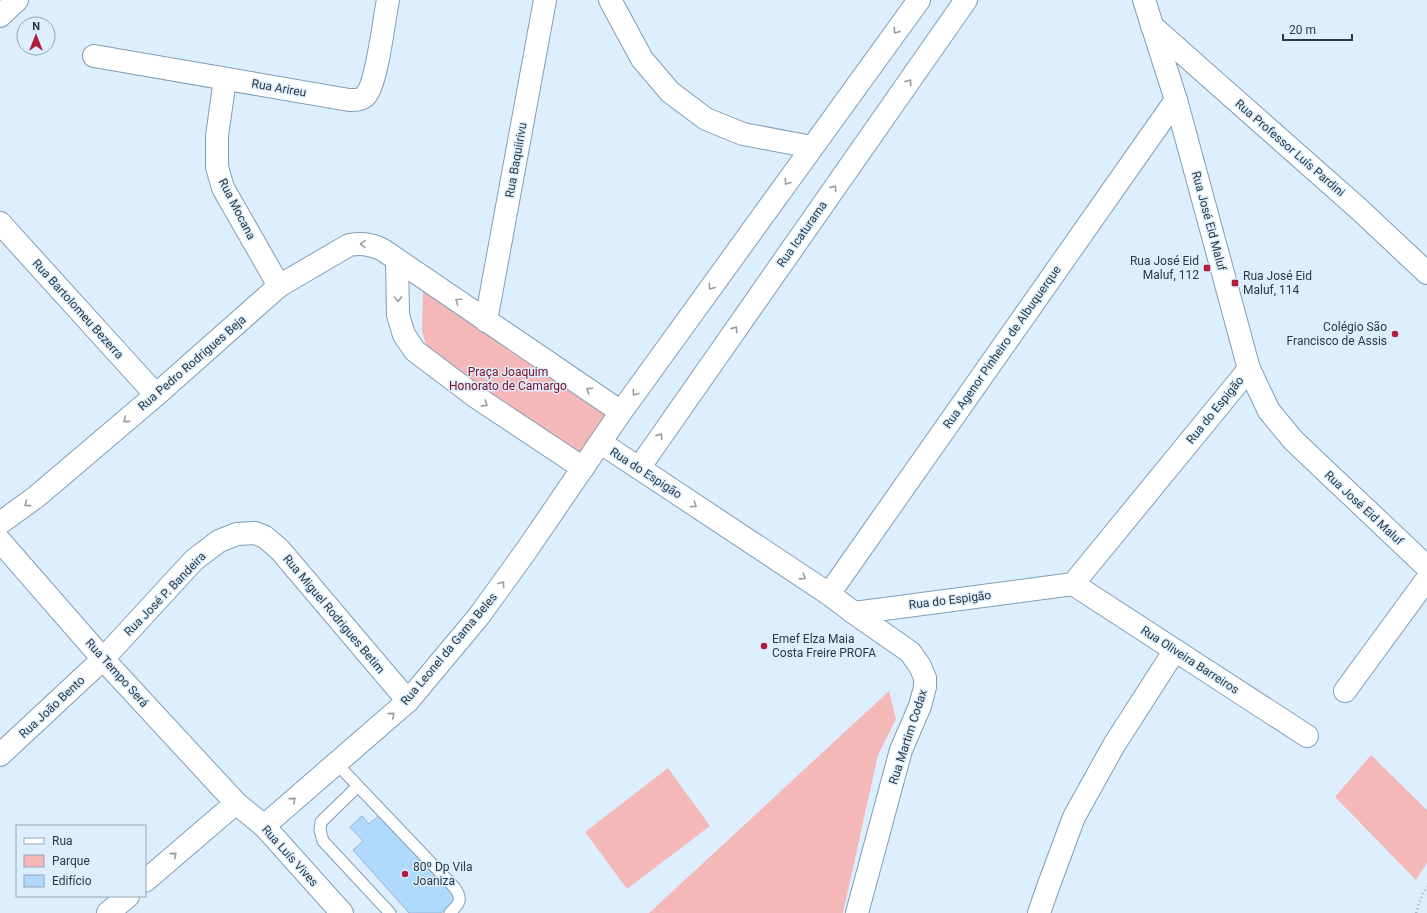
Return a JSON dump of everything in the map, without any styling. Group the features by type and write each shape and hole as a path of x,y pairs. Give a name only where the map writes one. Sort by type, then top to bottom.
{"street":[{"path":"0,16 17,0"},
{"name":"Rua Arireu","path":"94,56 349,100 360,100 366,96 370,88 376,68 388,0"},
{"name":"Rua Baquiirivu","path":"486,321 545,0"},
{"path":"610,0 642,59 670,92 706,119 743,134 812,147"},
{"path":"601,443 621,412 919,0"},
{"name":"Rua Icaturama","path":"639,468 966,0"},
{"name":"Rua José Eid Maluf","path":"1144,0 1176,100 1249,369 1269,411 1294,441 1427,567"},
{"name":"Rua Professor Luís Pardini","path":"1152,26 1360,210 1427,273"},
{"name":"Rua Mocana","path":"225,79 217,136 217,167 223,188 279,286"},
{"name":"Rua Agenor Pinheiro de Albuquerque","path":"829,594 1176,100"},
{"name":"Rua Bartolomeu Bezerra","path":"0,223 156,395"},
{"name":"Rua Pedro Rodrigues Beja","path":"0,523 36,497 156,395 279,286 349,245 360,243 371,244 397,260"},
{"path":"397,260 621,412"},
{"path":"397,260 398,315 404,335 415,351 476,397 583,468"},
{"name":"Rua do Espigão","path":"601,443 829,594 854,613 1073,584 1249,369"},
{"name":"Rua Leonel da Gama Beles","path":"264,826 408,701 479,616 601,443"},
{"name":"Rua Miguel Rodrigues Betim","path":"255,533 266,537 280,550 408,701"},
{"name":"Rua José P. Bandeira","path":"103,659 194,560 218,541 237,534 255,533"},
{"name":"Rua Tempo Será","path":"0,541 103,659 236,803"},
{"path":"1345,691 1427,579"},
{"name":"Rua Oliveira Barreiros","path":"1073,584 1307,736"},
{"name":"Rua Martim Codax","path":"854,613 910,652 920,666 925,678 925,687 920,706 901,750 857,913"},
{"path":"1040,913 1074,817 1114,745 1175,650"},
{"name":"Rua João Bento","path":"0,755 103,659"},
{"path":"146,880 236,803"},
{"name":"Rua Luís Vives","path":"236,803 264,826 342,913"},
{"path":"108,913 127,897"}],"lane":[{"path":"336,763 455,888 459,895 459,902 450,913"},
{"path":"358,787 321,822 320,830 323,841 390,913"}],"path":[{"path":"1416,913 1423,893 1427,887"}],"green space":[{"name":"Praça Joaquim Honorato de Camargo","path":"423,288 610,413 578,460 427,348 422,331"},
{"path":"889,691 896,719 878,755 843,913 649,913"},
{"path":"1371,755 1427,810 1427,863 1416,880 1335,797"},
{"path":"668,768 710,826 627,889 585,832"}],"building":[{"name":"80º Dp Vila Joaniza","path":"381,814 457,899 441,913 409,913 353,850 363,841 350,827 362,816 369,824"}],"place":[{"name":"Rua José Eid Maluf, 112","path":"1207,268"},
{"name":"Rua José Eid Maluf, 114","path":"1235,283"},
{"name":"Colégio São Francisco de Assis","path":"1395,334"},
{"name":"Emef Elza Maia Costa Freire PROFA","path":"764,646"},
{"name":"80º Dp Vila Joaniza","path":"405,874"}]}
